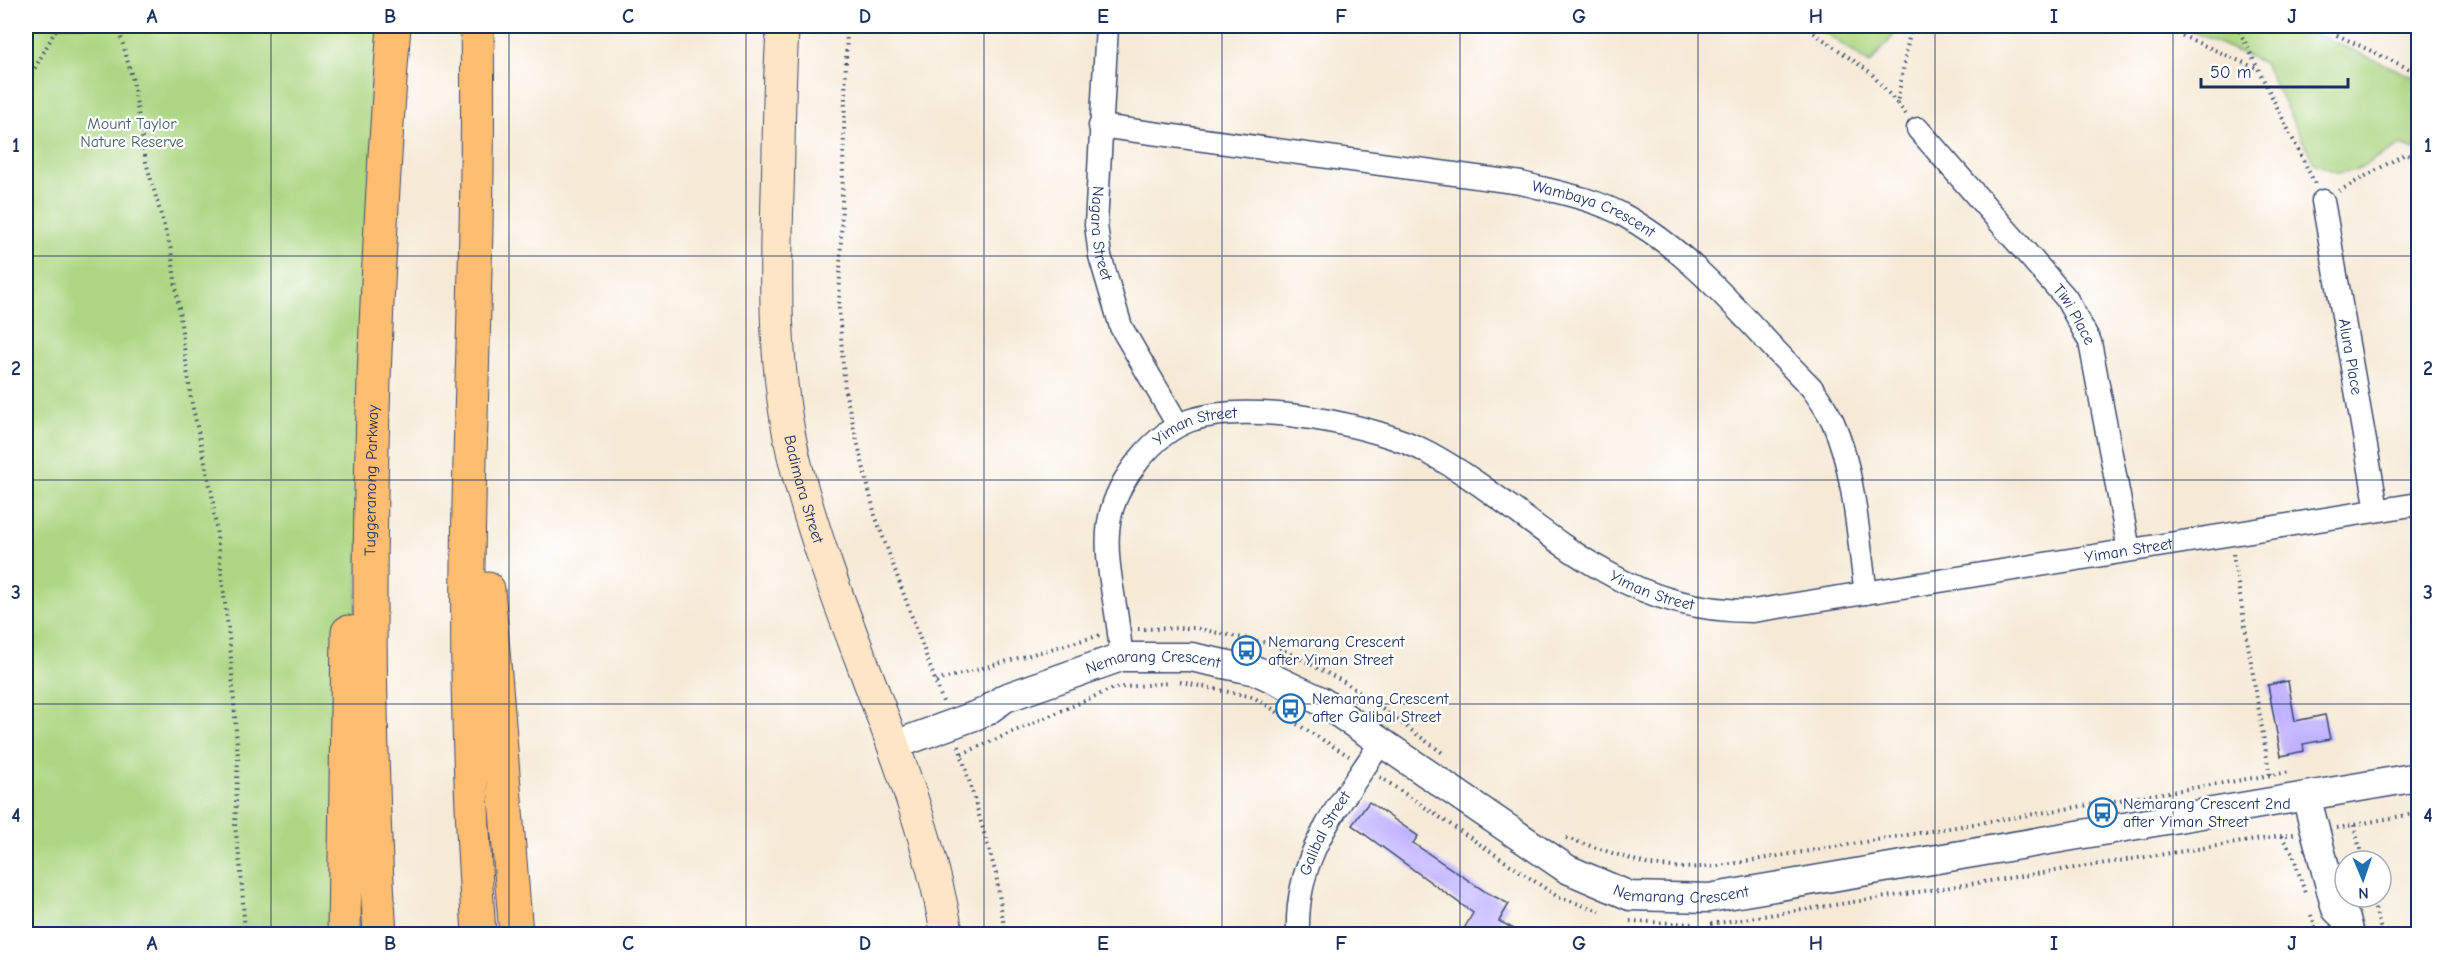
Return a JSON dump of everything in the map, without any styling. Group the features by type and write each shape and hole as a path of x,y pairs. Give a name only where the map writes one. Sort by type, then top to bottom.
{"highway":[{"name":"Tuggeranong Parkway","path":"380,934 370,655 375,324 394,26"},
{"path":"477,26 478,177 470,429 468,672 479,934"},
{"path":"344,934 350,548 357,383 375,324"},
{"path":"470,429 484,524 516,934"}],"main road":[{"name":"Badimara Street","path":"783,26 774,281 780,374 796,469 832,586 889,737 937,877 947,934"}],"street":[{"name":"Nagara Street","path":"1107,26 1096,225 1107,286 1120,327 1178,425"},
{"name":"Wambaya Crescent","path":"1100,126 1521,183 1588,200 1624,216 1663,241 1698,270 1811,387 1823,405 1840,440 1847,466 1866,593"},
{"name":"Tiwi Place","path":"1918,129 2049,277 2079,318 2090,342 2129,550"},
{"name":"Alura Place","path":"2323,201 2376,510"},
{"name":"Yiman Street","path":"1121,657 1121,629 1108,550 1110,518 1122,486 1131,471 1178,425 1219,415 1275,415 1332,422 1404,441 1455,469 1605,572 1675,601 1714,609 1753,611 2418,504"},
{"name":"Nemarang Crescent","path":"889,737 980,697 1005,698 1121,657 1191,657 1257,671 1321,701 1567,869 1630,896 1709,898 2272,789 2418,777"},
{"name":"Galibal Street","path":"1298,934 1301,896 1318,838 1381,742"},
{"path":"2308,787 2334,828 2338,849"},
{"path":"2334,828 2336,909 2348,917"}],"path":[{"path":"26,31 33,26"},
{"path":"26,84 58,26"},
{"path":"118,26 133,81 146,162 171,250 191,399 212,494 230,645 238,747 235,826 245,934"},
{"path":"847,26 839,309 845,391 875,515 936,681"},
{"path":"1804,26 1870,72 1918,129"},
{"path":"1897,103 1911,26"},
{"path":"2160,26 2259,69"},
{"path":"2237,26 2323,201 2405,154 2418,159"},
{"path":"2329,26 2337,35 2418,73"},
{"path":"2229,534 2272,789"},
{"path":"1005,934 996,874 962,754 1114,688 1178,682 1253,697 1366,767 1558,897 1603,912"},
{"path":"1718,866 2272,789 2308,787"},
{"path":"1626,920 1637,923 1714,924 2418,813"},
{"path":"2334,828 2352,849"},
{"path":"2281,836 2293,854 2307,900"},
{"path":"2375,909 2382,934"},
{"path":"2310,912 2317,934"}],"green space":[{"name":"Mount Taylor Nature Reserve","path":"26,26 388,26 339,934 26,934"},
{"path":"1816,26 1901,26 1870,64"},
{"path":"2179,26 2298,26 2418,79 2418,151 2401,145 2355,170 2338,173 2314,163 2264,63"}],"building":[{"path":"2288,681 2295,721 2325,715 2330,739 2303,744 2304,751 2281,756 2268,685"},
{"path":"1369,802 1418,836 1413,843 1486,892 1509,904 1499,921 1523,934 1461,934 1473,913 1352,825"}],"place":[{"name":"Nemarang Crescent after Yiman Street","path":"1247,651"},
{"name":"Nemarang Crescent after Galibal Street","path":"1291,708"},
{"name":"Nemarang Crescent 2nd after Yiman Street","path":"2102,813"}]}
